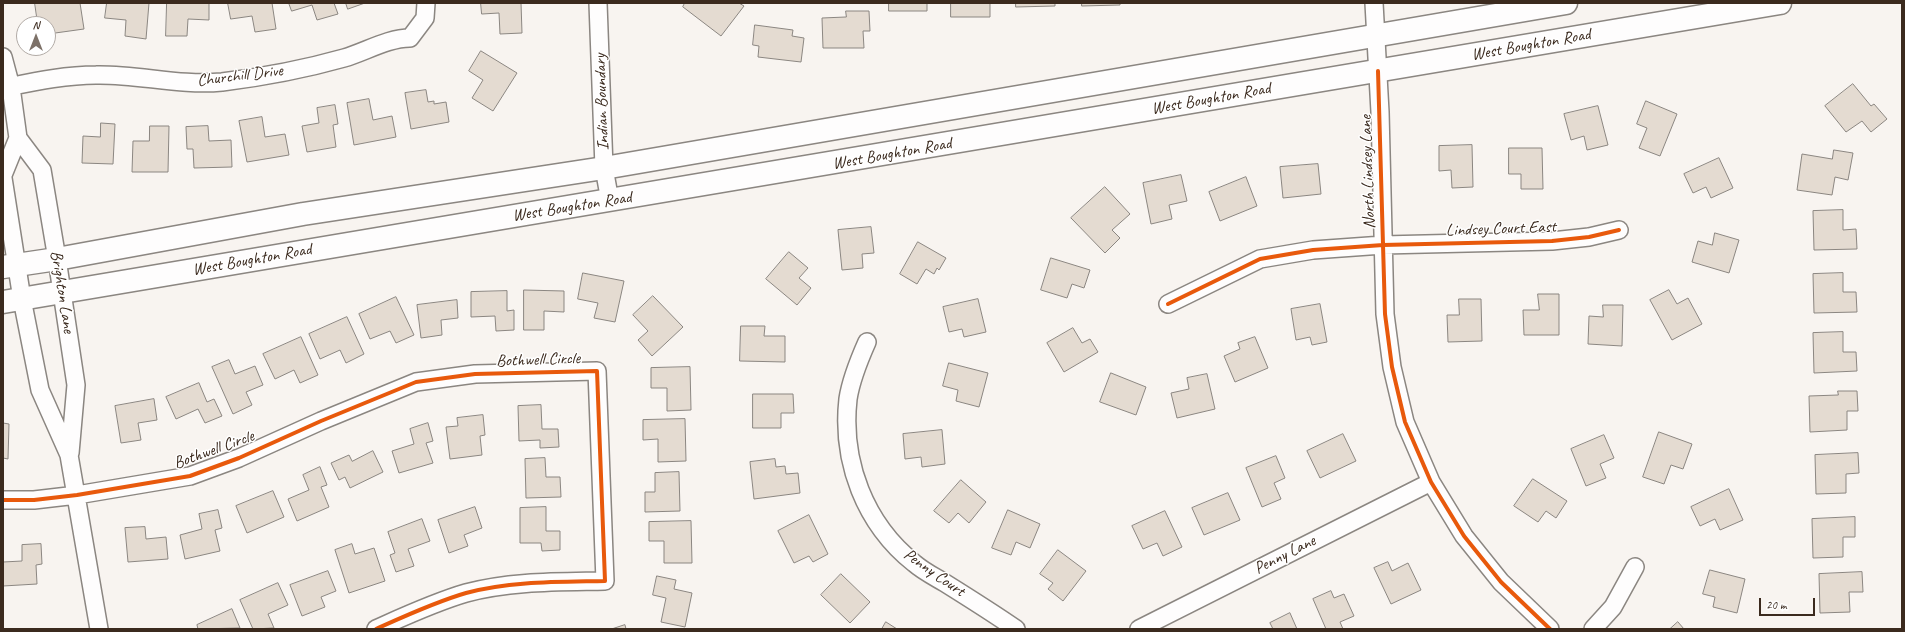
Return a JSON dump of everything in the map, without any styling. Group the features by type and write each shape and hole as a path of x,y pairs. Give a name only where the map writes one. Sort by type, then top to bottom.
{"main road":[{"name":"West Boughton Road","path":"10,266 57,259 303,214 604,168 1566,3"},
{"name":"West Boughton Road","path":"12,300 336,245 610,201 1780,3"}],"street":[{"name":"Churchill Drive","path":"7,87 75,75 97,74 194,83 223,82 315,66 366,51 397,38 410,38 425,18 426,3"},
{"name":"Indian Boundary","path":"598,3 604,168 610,201"},
{"path":"1374,3 1374,36"},
{"name":"North Lindsey Lane","path":"1374,36 1378,71 1385,314 1392,367 1405,422 1431,482 1464,536 1501,582 1550,629"},
{"name":"Brighton Lane","path":"3,57 7,87 18,138 42,170 57,259 76,385 69,455"},
{"name":"Brighton Lane","path":"18,138 3,176 12,300 40,390 69,455 77,495 98,629"},
{"name":"Lindsey Court East","path":"1168,304 1260,259 1313,250 1383,246 1552,241 1589,237 1619,230"},
{"name":"Penny Court","path":"867,342 857,366 848,399 848,442 854,475 868,510 885,535 914,564 1016,629"},
{"name":"Bothwell Circle","path":"77,495 190,476 239,458 321,421 416,382 475,374 597,371 605,581 536,582 468,593 430,606 376,629"},
{"name":"Penny Lane","path":"1139,629 1431,482"},
{"path":"3,500 34,500 77,495"},
{"path":"1593,629 1613,607 1635,567"}],"building":[{"path":"35,3 80,3 84,29 56,33 56,16 37,16"},
{"path":"107,3 149,3 146,39 125,36 126,20 105,18"},
{"path":"167,3 209,3 209,20 188,19 187,36 166,36"},
{"path":"228,3 272,3 276,29 255,32 252,16 231,19"},
{"path":"289,3 334,3 338,14 317,20 312,5 292,11"},
{"path":"346,3 365,3 348,9"},
{"path":"481,3 521,3 522,33 500,34 499,13 482,14"},
{"path":"685,3 739,3 744,6 721,36 683,7"},
{"path":"889,3 927,3 927,11 889,11"},
{"path":"951,3 990,3 990,17 951,17"},
{"path":"1016,3 1055,3 1055,6 1016,7"},
{"path":"1082,3 1120,3 1120,5 1082,6"},
{"path":"846,11 869,11 870,31 863,31 864,48 823,48 822,18 846,17"},
{"path":"755,25 793,30 792,36 804,38 801,62 758,57 759,46 753,45"},
{"path":"481,51 517,73 493,111 472,98 483,80 469,71"},
{"path":"1853,84 1871,106 1874,104 1887,119 1871,132 1862,121 1846,132 1825,106"},
{"path":"426,90 428,102 434,101 434,104 446,102 449,122 411,129 405,93"},
{"path":"369,99 373,120 392,116 396,137 354,145 347,103"},
{"path":"1646,101 1677,114 1660,156 1639,148 1647,128 1637,124"},
{"path":"335,105 338,124 333,125 336,147 307,152 302,126 319,123 317,108"},
{"path":"1598,106 1608,145 1587,150 1584,136 1571,140 1564,114"},
{"path":"262,117 265,137 285,134 289,155 247,162 239,121"},
{"path":"101,123 115,124 113,164 82,163 83,136 100,137"},
{"path":"150,126 169,126 168,172 132,172 133,141 149,141"},
{"path":"208,126 209,141 231,140 232,167 194,168 193,149 187,149 186,127"},
{"path":"1472,145 1473,187 1452,188 1451,170 1439,171 1439,146"},
{"path":"1509,148 1542,148 1543,189 1521,189 1521,174 1509,174"},
{"path":"1834,150 1853,153 1848,180 1835,177 1832,195 1797,190 1802,154 1832,159"},
{"path":"1719,158 1733,188 1711,198 1706,187 1693,193 1684,174"},
{"path":"1318,164 1321,194 1283,198 1280,167"},
{"path":"1181,175 1187,201 1169,205 1172,219 1151,224 1143,183"},
{"path":"1246,177 1257,206 1220,221 1209,192"},
{"path":"1105,187 1130,214 1112,230 1120,238 1105,253 1071,218"},
{"path":"1843,210 1843,230 1856,229 1857,249 1814,250 1813,211"},
{"path":"871,227 874,253 862,254 863,268 842,270 838,230"},
{"path":"1715,233 1739,240 1729,273 1692,262 1698,241 1712,245"},
{"path":"918,242 946,258 939,270 937,268 934,274 926,269 917,284 900,274"},
{"path":"789,252 808,268 799,278 811,288 797,305 766,279"},
{"path":"1051,258 1090,270 1084,288 1072,284 1067,298 1041,290"},
{"path":"583,273 624,281 615,322 594,318 598,303 578,299"},
{"path":"1843,273 1843,292 1856,292 1857,312 1814,313 1813,274"},
{"path":"524,290 564,291 564,312 544,311 544,330 524,330"},
{"path":"1669,290 1677,304 1688,298 1702,324 1672,340 1650,300"},
{"path":"507,291 507,311 514,310 514,330 496,331 495,316 471,317 471,292"},
{"path":"1538,294 1559,294 1559,335 1524,335 1523,310 1539,310"},
{"path":"653,296 683,327 652,356 638,340 648,331 633,315"},
{"path":"396,297 414,335 396,343 390,331 370,339 359,314"},
{"path":"978,299 986,332 964,337 962,329 949,332 943,307"},
{"path":"1459,299 1481,299 1482,341 1448,342 1447,315 1459,315"},
{"path":"457,300 458,318 441,320 442,335 421,338 417,305"},
{"path":"1320,304 1327,342 1312,345 1310,337 1296,340 1291,309"},
{"path":"1603,305 1623,305 1622,346 1588,344 1589,316 1603,317"},
{"path":"347,317 364,354 346,363 340,350 320,359 309,334"},
{"path":"741,326 765,326 764,336 785,336 785,362 740,361"},
{"path":"1073,328 1082,343 1090,339 1098,352 1064,372 1047,343"},
{"path":"1843,332 1843,352 1856,352 1857,371 1814,373 1813,333"},
{"path":"301,337 318,375 300,383 294,370 275,379 263,354"},
{"path":"1255,337 1268,368 1235,382 1224,356 1240,349 1238,343"},
{"path":"229,360 235,374 255,366 263,385 246,392 252,405 233,414 212,367"},
{"path":"949,363 988,373 979,407 956,401 958,390 943,386"},
{"path":"690,367 691,410 667,411 667,388 651,388 651,368"},
{"path":"1111,373 1146,387 1136,415 1100,402"},
{"path":"1207,374 1215,409 1177,418 1171,393 1189,389 1187,378"},
{"path":"199,383 207,402 214,399 222,416 205,423 198,409 176,419 166,397"},
{"path":"1838,391 1857,391 1858,411 1847,411 1847,430 1810,432 1809,396 1838,395"},
{"path":"753,394 793,394 794,413 781,413 781,428 753,428"},
{"path":"154,399 157,420 138,423 141,440 121,443 115,406"},
{"path":"541,405 542,429 558,429 559,447 540,448 540,440 519,441 518,406"},
{"path":"483,415 485,435 480,436 482,455 450,459 446,427 458,426 457,418"},
{"path":"685,419 686,461 658,462 658,439 643,440 643,420"},
{"path":"3,423 9,424 8,459 3,458"},
{"path":"428,423 433,441 426,443 433,463 399,473 392,451 414,444 410,429"},
{"path":"942,430 945,464 922,467 921,457 905,459 903,434"},
{"path":"1659,432 1692,444 1683,469 1671,465 1664,484 1643,477"},
{"path":"1343,434 1356,461 1320,478 1307,451"},
{"path":"1604,435 1614,458 1600,464 1606,478 1586,486 1571,449"},
{"path":"373,451 383,472 350,488 345,477 339,480 331,463 349,455 352,461"},
{"path":"1858,453 1859,473 1846,474 1846,493 1816,494 1815,455"},
{"path":"1276,456 1285,478 1274,483 1281,499 1262,507 1246,468"},
{"path":"545,458 546,477 560,477 561,497 526,498 525,459"},
{"path":"775,459 776,467 785,466 786,474 798,473 800,493 754,499 750,462"},
{"path":"320,467 327,485 321,487 329,507 297,521 288,499 309,490 303,475"},
{"path":"679,472 680,511 645,512 645,492 655,492 655,473"},
{"path":"1533,479 1567,501 1556,518 1546,511 1538,522 1514,506"},
{"path":"961,480 986,502 969,523 958,513 949,523 934,511"},
{"path":"1729,489 1743,520 1720,530 1715,519 1700,526 1691,507"},
{"path":"273,491 284,517 247,533 236,506"},
{"path":"1228,493 1240,520 1204,535 1192,508"},
{"path":"475,507 482,528 464,535 468,546 449,553 438,520"},
{"path":"546,507 546,531 560,531 560,550 542,551 541,543 520,543 520,508"},
{"path":"218,510 222,528 215,530 220,551 185,559 180,535 202,529 199,514"},
{"path":"1008,510 1040,524 1030,548 1016,542 1011,555 992,548"},
{"path":"1165,511 1182,547 1163,556 1157,543 1143,549 1132,526"},
{"path":"809,515 828,554 813,562 809,556 794,563 778,531"},
{"path":"1855,517 1855,537 1843,537 1843,557 1813,558 1812,519"},
{"path":"422,519 430,541 408,549 414,566 396,572 390,555 395,553 388,532"},
{"path":"691,521 692,563 664,563 664,541 649,541 649,522"},
{"path":"145,527 146,539 166,537 168,559 128,562 125,528"},
{"path":"41,544 42,564 36,565 37,584 3,586 3,562 22,561 22,545"},
{"path":"352,544 355,554 374,548 385,581 349,593 335,550"},
{"path":"1058,550 1086,571 1063,601 1048,589 1053,583 1040,574"},
{"path":"1388,562 1392,571 1408,563 1421,590 1391,604 1374,568"},
{"path":"1710,570 1745,579 1737,613 1713,607 1715,597 1703,594"},
{"path":"328,571 336,591 321,597 325,607 302,616 290,585"},
{"path":"1862,572 1863,592 1849,592 1850,612 1820,613 1819,574"},
{"path":"841,574 870,602 850,623 821,595"},
{"path":"657,576 676,580 674,589 692,593 685,627 661,622 666,598 653,595"},
{"path":"278,583 288,605 268,614 274,628 253,629 240,600"},
{"path":"1331,591 1334,598 1344,594 1354,616 1340,622 1343,629 1326,629 1313,599"},
{"path":"232,609 240,628 198,629 197,625"},
{"path":"1290,613 1297,629 1273,629 1270,623"},
{"path":"886,622 897,629 882,629"},
{"path":"1678,622 1684,629 1670,629"},
{"path":"625,625 626,629 612,629"}],"cycle path":[{"path":"1378,71 1385,314 1392,367 1405,422 1431,482 1464,536 1501,582 1550,629"},
{"path":"1168,304 1260,259 1313,250 1383,245 1552,241 1589,237 1619,230"},
{"path":"3,500 34,500 77,495 190,476 239,458 321,421 416,382 475,374 597,371 605,581 518,584 483,589 443,601 376,629"}]}
